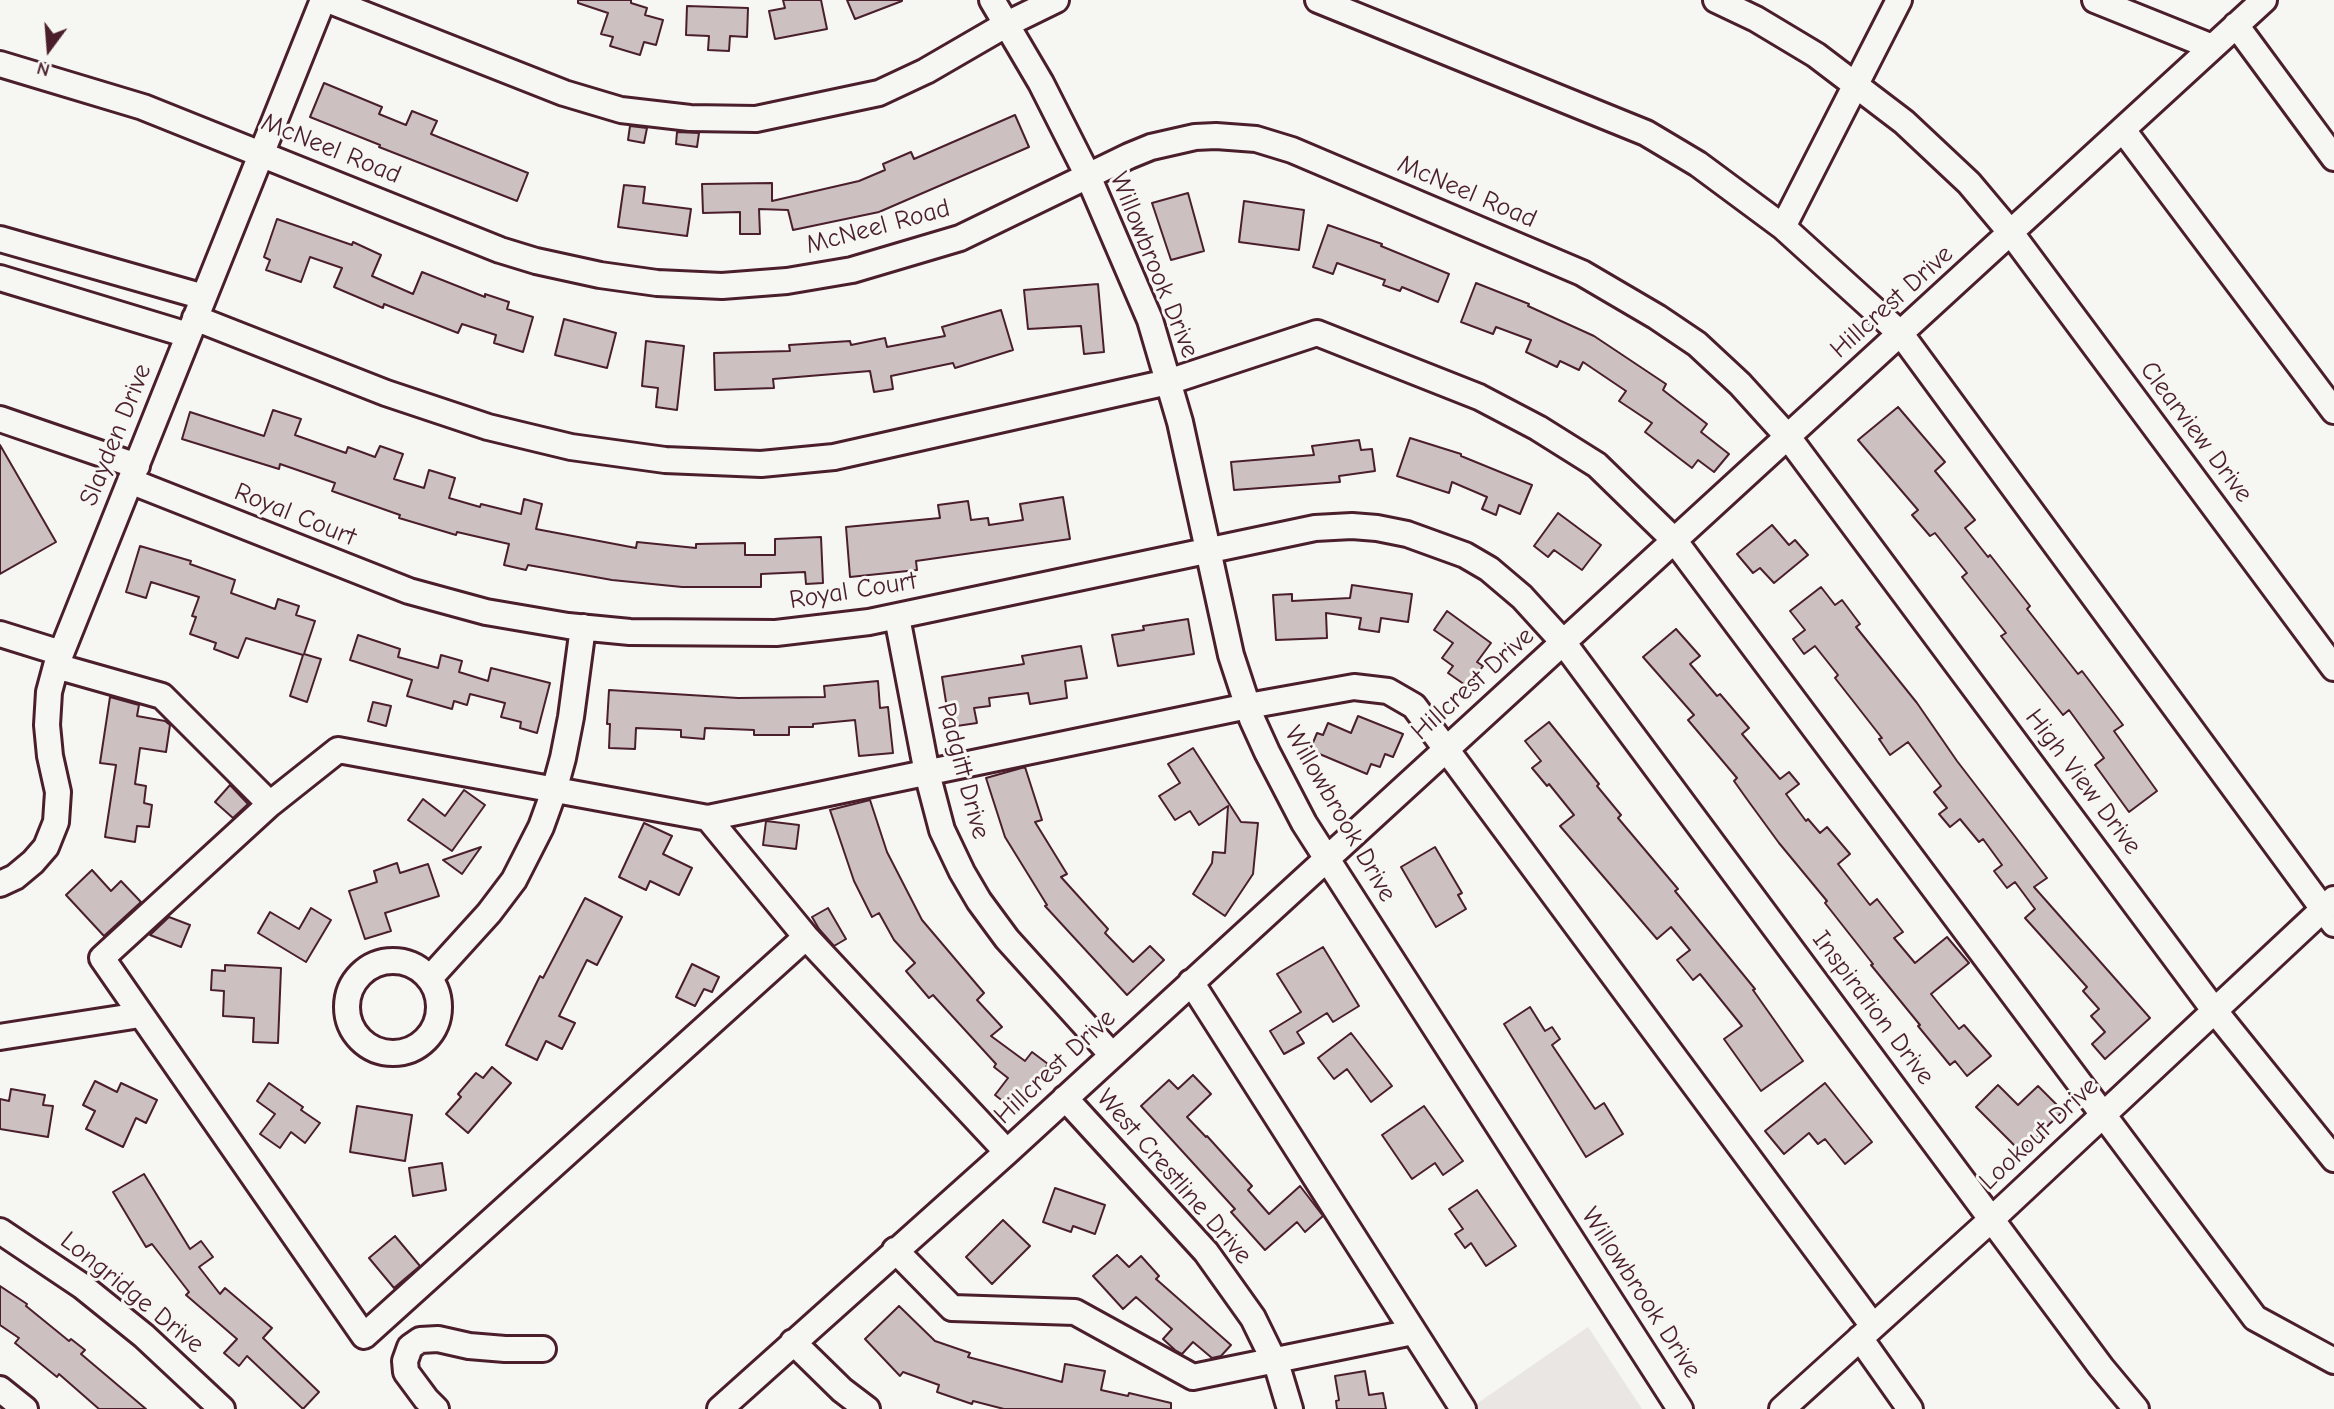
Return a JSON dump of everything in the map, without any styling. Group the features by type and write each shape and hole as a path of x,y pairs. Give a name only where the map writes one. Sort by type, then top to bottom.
{"street":[{"path":"325,0 564,93 621,110 690,118 756,119 879,93 926,71 1007,24 1056,0"},
{"name":"Slayden Drive","path":"0,884 15,877 33,862 46,846 56,822 58,792 47,725 49,692 59,659 325,0"},
{"name":"Willowbrook Drive","path":"992,0 1041,83 1087,176 1150,320 1180,422 1231,655 1267,752 1304,823 1326,858 1680,1409"},
{"path":"1318,0 1646,133 1698,164 1783,227 1901,334 2330,911"},
{"name":"Clearview Drive","path":"1716,0 1756,19 1856,85 1904,122 1969,183 2011,233 2334,667"},
{"path":"1783,227 1899,0"},
{"path":"2095,0 2212,47"},
{"name":"Hillcrest Drive","path":"720,1409 1007,1152 2264,0"},
{"path":"2236,25 2334,158"},
{"name":"McNeel Road","path":"0,64 143,107 500,250 536,261 611,277 657,283 722,286 787,282 884,263 960,238 1151,147 1195,137 1236,136 1256,139 1292,150 1608,286 1697,344 1740,384 1788,437"},
{"path":"2123,130 2334,411"},
{"path":"0,239 386,393 488,427 571,447 665,460 761,464 834,457 1168,382 1317,333 1479,397 1538,428 1597,465 1674,540 2255,1318 2334,1361"},
{"path":"0,278 196,317"},
{"name":"Royal Court","path":"0,419 134,473 409,591 486,612 583,627 630,632 776,633 813,630 897,617 1315,528 1352,526 1407,534 1446,547 1489,569 1522,597 1563,642"},
{"name":"High View Drive","path":"1788,437 2214,1010 2334,1159"},
{"name":"Padgitt Drive","path":"897,617 942,830 962,872 1007,939 1112,1055"},
{"path":"430,978 489,913 514,880 541,827 554,792 571,717 583,627"},
{"path":"0,634 59,659 162,696 270,804"},
{"name":"Inspiration Drive","path":"1563,642 2101,1367 2136,1409"},
{"path":"806,937 364,1335 102,958 270,804 338,750 554,792 708,818 1248,706 1354,688 1388,691 1413,706 1446,749 1867,1332 1910,1409"},
{"path":"708,818 806,937 1007,1152"},
{"name":"Lookout Drive","path":"1782,1409 1993,1219 2214,1010 2330,911"},
{"path":"1191,982 1463,1409"},
{"path":"0,1037 140,1015"},
{"name":"West Crestline Drive","path":"1065,1098 1206,1252 1254,1318 1274,1360 1290,1409"},
{"name":"Longridge Drive","path":"0,1231 82,1286 144,1336 222,1409"},
{"path":"895,1251 952,1308 1075,1312 1193,1377 1413,1332"},
{"path":"436,1409 406,1372 405,1361 411,1347 420,1340 438,1339 469,1346 505,1349 543,1349"},
{"path":"793,1342 842,1390 867,1409"},
{"path":"0,1389 26,1409"}],"shaded area":[{"path":"1588,1327 1642,1409 1473,1409 1472,1407"}],"building":[{"path":"578,0 631,0 631,3 647,8 645,15 663,20 656,45 644,42 640,55 610,46 613,37 601,34 608,13 578,3"},
{"path":"783,0 821,0 827,29 775,39 769,11 785,8"},
{"path":"847,0 902,0 902,1 855,19"},
{"path":"687,6 748,8 747,37 730,36 729,51 708,50 709,36 686,35"},
{"path":"324,83 382,107 379,114 406,125 412,111 437,121 431,134 528,173 517,201 310,117"},
{"path":"1015,115 1029,147 879,212 793,230 788,210 759,209 760,234 740,234 740,212 703,213 702,184 772,183 772,201 859,181 885,170 883,164 911,152 914,159"},
{"path":"630,126 647,128 644,143 628,140"},
{"path":"677,132 699,133 697,147 676,144"},
{"path":"624,185 645,187 643,203 691,209 687,236 618,227"},
{"path":"1188,193 1204,251 1171,260 1152,203"},
{"path":"1244,201 1304,210 1299,250 1239,242"},
{"path":"277,219 352,245 353,242 381,255 372,276 413,294 422,272 485,297 485,294 509,302 507,309 533,317 523,352 494,343 496,335 462,324 458,333 384,304 383,308 334,287 342,268 310,257 301,282 266,270 270,260 264,257"},
{"path":"1328,225 1382,244 1381,246 1449,274 1438,302 1402,287 1400,291 1383,285 1385,280 1337,263 1333,274 1313,267"},
{"path":"1476,283 1529,304 1528,306 1594,336 1666,384 1663,390 1707,424 1701,432 1729,454 1714,472 1698,460 1692,468 1645,432 1652,423 1619,401 1626,391 1583,362 1579,370 1560,361 1557,367 1526,352 1531,340 1496,327 1493,334 1461,322"},
{"path":"1098,284 1104,352 1084,354 1081,326 1028,329 1024,290"},
{"path":"1001,310 1013,350 955,368 953,363 891,376 893,389 874,392 870,371 773,379 774,388 715,390 714,353 790,351 789,345 850,341 851,345 885,338 887,347 945,336 942,327"},
{"path":"564,319 616,333 607,368 555,355"},
{"path":"646,341 684,346 677,410 656,407 658,388 642,386"},
{"path":"1898,407 1945,462 1935,471 1975,520 1965,528 2030,606 2027,609 2078,674 2082,671 2123,725 2114,731 2157,791 2129,812 2095,765 2104,758 2069,710 2063,715 2001,636 2006,633 1962,577 1967,573 1935,533 1930,536 1912,515 1918,510 1858,440"},
{"path":"273,410 301,419 295,435 346,453 348,447 375,457 380,446 403,454 394,479 424,488 429,470 455,478 449,498 521,514 524,499 542,504 536,529 636,548 637,542 696,548 696,544 745,543 745,555 775,555 775,539 821,537 823,583 806,584 805,572 761,574 761,587 682,587 612,580 528,565 526,570 504,565 509,544 457,532 456,535 399,518 400,515 332,491 335,483 280,464 279,469 182,439 190,412 264,436"},
{"path":"1410,438 1461,454 1532,485 1520,514 1499,505 1496,515 1482,509 1487,497 1452,482 1449,493 1397,476"},
{"path":"1359,440 1361,450 1372,449 1375,471 1339,476 1340,482 1234,490 1231,462 1314,455 1312,446"},
{"path":"0,445 56,542 0,574"},
{"path":"1063,497 1070,539 916,561 917,570 850,577 846,527 940,518 938,505 968,501 971,520 988,518 989,525 1023,520 1020,504"},
{"path":"1558,513 1601,545 1582,570 1554,550 1548,557 1534,546"},
{"path":"1772,525 1789,545 1795,540 1808,555 1774,583 1760,568 1753,573 1737,554"},
{"path":"140,546 191,561 190,564 235,580 231,593 275,609 278,599 299,606 296,615 315,621 304,654 321,659 307,702 290,696 303,655 246,638 238,658 214,649 216,643 190,634 196,617 192,616 199,597 151,582 146,598 126,592"},
{"path":"1352,585 1412,594 1408,622 1381,618 1379,632 1359,629 1361,618 1326,613 1327,638 1276,640 1273,595 1292,594 1292,601 1350,598"},
{"path":"1821,587 1835,605 1842,600 1860,624 1856,627 1917,703 1957,761 2047,878 2034,887 2150,1018 2105,1059 2092,1044 2105,1032 2091,1016 2099,1009 2083,991 2087,987 2025,918 2035,909 2015,882 2007,888 1994,871 2002,865 1983,839 1979,842 1960,819 1950,827 1939,814 1947,808 1934,792 1941,786 1908,742 1890,755 1879,739 1882,738 1835,678 1838,675 1815,646 1804,654 1793,639 1805,630 1790,611"},
{"path":"1447,611 1491,643 1477,662 1483,666 1468,687 1448,673 1453,666 1442,658 1453,643 1434,630"},
{"path":"1188,619 1194,654 1118,666 1112,635 1144,630 1143,626"},
{"path":"1676,629 1700,656 1690,664 1749,728 1742,734 1780,779 1789,772 1799,784 1786,794 1806,821 1808,819 1820,833 1827,827 1850,854 1838,864 1870,905 1877,899 1903,932 1894,938 1915,963 1947,937 1969,963 1931,994 1959,1029 1964,1025 1991,1056 1967,1076 1955,1061 1950,1065 1918,1026 1920,1025 1825,903 1827,901 1749,802 1734,781 1737,778 1688,720 1694,715 1643,657"},
{"path":"358,635 400,649 398,657 438,668 441,655 462,661 459,672 488,681 491,668 550,683 537,733 520,728 521,722 501,717 505,703 470,694 467,705 454,701 452,709 407,696 412,680 350,660"},
{"path":"1081,646 1087,678 1065,681 1067,698 1030,704 1028,693 989,698 990,706 974,708 977,723 950,727 942,677 1024,664 1022,656"},
{"path":"878,681 880,708 888,707 893,753 859,756 855,720 813,724 813,727 789,727 789,735 754,735 754,730 705,728 704,739 681,737 681,730 636,728 635,749 609,748 609,690 738,698 825,697 824,686"},
{"path":"110,697 139,705 137,716 165,721 170,725 166,752 140,748 135,784 146,786 144,803 152,805 149,827 137,826 135,842 105,837 116,765 100,763"},
{"path":"373,702 391,706 386,726 368,721"},
{"path":"1358,716 1403,734 1393,757 1385,754 1380,767 1371,764 1367,774 1310,750 1317,733 1323,735 1328,723 1351,733"},
{"path":"1549,722 1599,784 1597,786 1621,815 1618,818 1678,889 1675,891 1755,989 1753,990 1803,1061 1761,1091 1724,1039 1742,1026 1700,974 1693,980 1677,960 1690,950 1671,927 1657,939 1560,826 1574,815 1532,768 1541,761 1525,741"},
{"path":"1193,748 1241,822 1258,823 1253,874 1225,916 1193,894 1212,863 1213,852 1225,853 1228,806 1199,825 1190,811 1175,820 1159,796 1180,783 1168,764"},
{"path":"1025,767 1042,820 1035,822 1067,874 1061,877 1108,929 1105,933 1133,962 1150,946 1164,960 1127,995 1045,906 1047,905 1005,837 986,778"},
{"path":"230,785 248,804 233,818 215,802"},
{"path":"464,790 485,805 452,851 408,820 423,799 445,816"},
{"path":"870,800 887,852 922,920 984,993 977,1000 1002,1027 991,1036 1025,1061 1032,1052 1048,1064 1013,1109 995,1095 1008,1078 994,1067 996,1064 933,995 929,998 906,971 915,963 894,940 879,913 872,917 854,881 830,810"},
{"path":"766,821 799,825 796,849 763,845"},
{"path":"644,823 672,836 663,854 692,868 679,895 650,881 646,890 619,877"},
{"path":"481,847 462,874 443,860"},
{"path":"1435,847 1462,893 1458,895 1466,909 1436,927 1401,867"},
{"path":"397,863 400,873 428,864 439,896 385,913 391,931 365,939 349,891 377,882 374,871"},
{"path":"92,870 111,891 121,881 141,902 104,936 66,895"},
{"path":"585,898 622,917 597,965 587,960 559,1016 575,1023 562,1049 546,1041 537,1060 506,1045 540,976 543,978"},
{"path":"311,908 331,920 306,962 258,933 270,912 299,929"},
{"path":"828,908 846,939 834,946 812,917"},
{"path":"169,917 190,925 181,947 150,935"},
{"path":"1323,947 1359,1006 1333,1022 1327,1013 1297,1032 1304,1043 1284,1054 1270,1031 1301,1012 1277,974"},
{"path":"692,964 719,977 712,992 704,989 695,1006 676,997"},
{"path":"225,965 281,968 278,1043 253,1042 254,1018 223,1016 224,991 211,990 212,970 225,971"},
{"path":"1530,1007 1545,1031 1552,1027 1560,1039 1552,1045 1595,1109 1604,1103 1623,1134 1586,1157 1504,1024"},
{"path":"1351,1033 1392,1086 1371,1102 1347,1069 1334,1079 1318,1058"},
{"path":"492,1067 511,1083 468,1133 446,1114 461,1097 458,1094 476,1073 483,1078"},
{"path":"1193,1075 1211,1094 1187,1117 1252,1186 1248,1190 1269,1214 1300,1186 1323,1216 1305,1232 1297,1222 1265,1250 1231,1212 1235,1209 1141,1106 1169,1080 1178,1089"},
{"path":"95,1081 117,1092 121,1083 157,1100 146,1123 136,1118 123,1147 86,1129 95,1111 83,1105"},
{"path":"269,1083 320,1123 305,1143 291,1132 280,1148 260,1134 275,1114 257,1101"},
{"path":"1825,1083 1872,1142 1845,1164 1825,1139 1818,1144 1809,1133 1784,1154 1765,1131"},
{"path":"1998,1085 2018,1105 2038,1086 2063,1111 2021,1152 1976,1107"},
{"path":"11,1089 45,1095 43,1105 53,1106 48,1137 0,1129 0,1099 9,1101"},
{"path":"357,1106 412,1115 405,1161 350,1152"},
{"path":"1424,1106 1463,1161 1443,1175 1435,1163 1412,1179 1382,1135"},
{"path":"442,1163 446,1190 413,1196 409,1168"},
{"path":"144,1174 190,1249 201,1241 213,1257 199,1267 220,1294 225,1288 272,1328 263,1338 319,1392 303,1409 247,1356 239,1366 224,1353 237,1339 186,1295 189,1292 152,1244 146,1247 113,1192"},
{"path":"1055,1188 1105,1205 1095,1234 1073,1226 1071,1232 1043,1222"},
{"path":"1477,1190 1516,1246 1486,1266 1471,1243 1465,1248 1455,1234 1463,1229 1449,1209"},
{"path":"1003,1220 1030,1246 992,1284 966,1257"},
{"path":"395,1236 420,1266 394,1288 369,1258"},
{"path":"1117,1255 1129,1267 1141,1256 1159,1276 1156,1279 1231,1345 1221,1356 1212,1358 1193,1342 1182,1354 1163,1339 1172,1329 1136,1297 1123,1309 1093,1276"},
{"path":"0,1286 27,1304 26,1306 69,1341 71,1339 85,1350 81,1354 146,1409 99,1409 59,1374 57,1377 15,1343 19,1338 0,1325"},
{"path":"899,1306 935,1341 970,1353 968,1357 1062,1382 1065,1364 1105,1371 1101,1390 1128,1396 1129,1393 1171,1403 1171,1409 1004,1409 973,1401 972,1404 937,1392 939,1385 903,1372 900,1376 865,1339"},
{"path":"1365,1371 1369,1395 1383,1393 1386,1409 1337,1409 1336,1401 1339,1400 1335,1376"}]}
